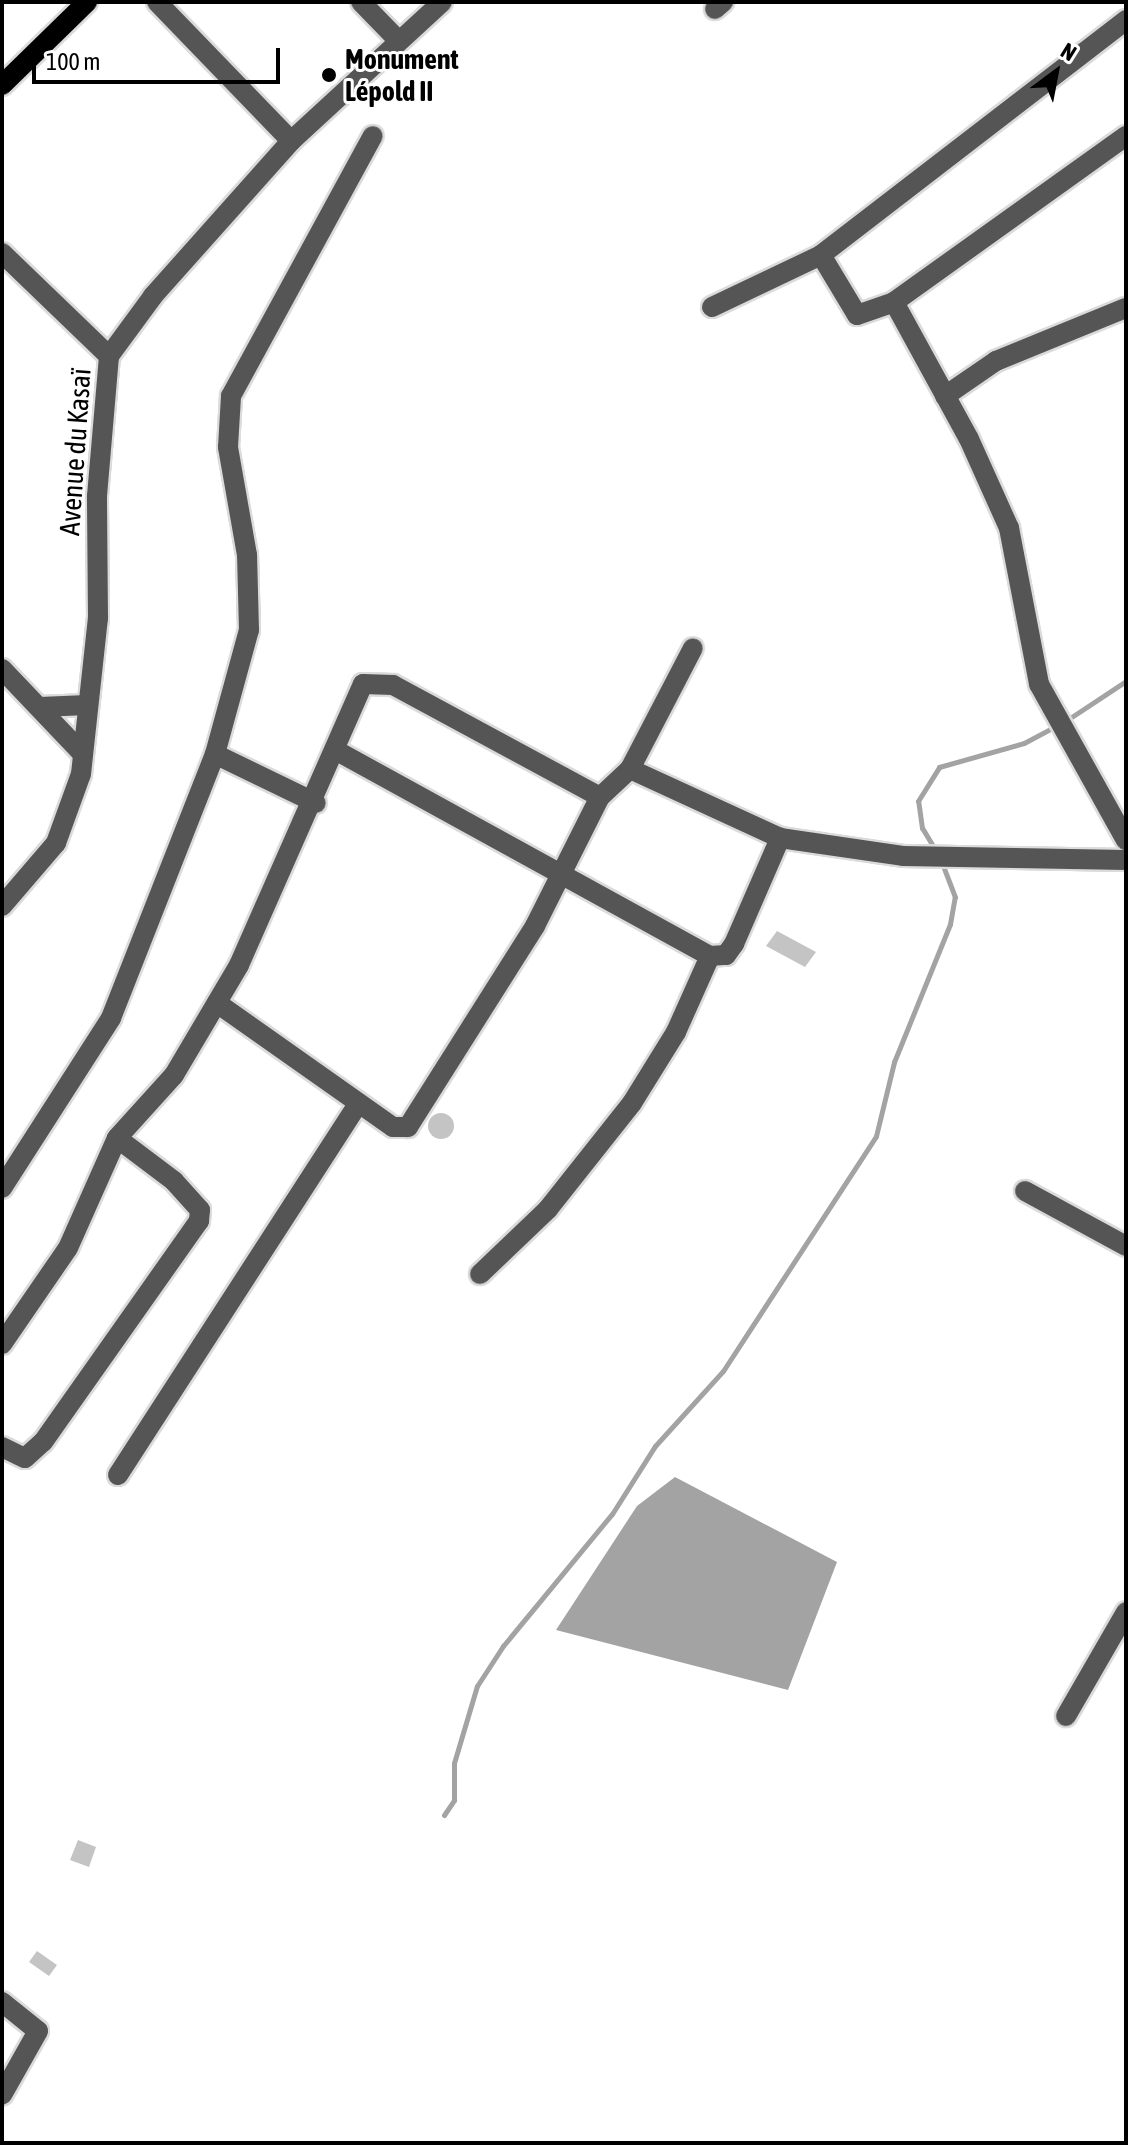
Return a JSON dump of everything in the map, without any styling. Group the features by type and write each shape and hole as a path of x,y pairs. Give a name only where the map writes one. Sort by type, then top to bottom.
{"main road":[{"path":"2,85 87,2"}],"street":[{"path":"157,2 291,141"},
{"path":"361,2 397,39"},
{"name":"Avenue du Kasaï","path":"2,906 56,843 82,753 109,356 291,141 397,39 442,2"},
{"path":"712,307 821,255 1126,20"},
{"path":"2,1188 111,1018 215,754 249,630 247,555 228,447 231,396 373,136"},
{"path":"821,255 857,315 894,302 1126,136"},
{"path":"2,253 109,356"},
{"path":"894,302 945,396 1009,528 1039,684 1126,840"},
{"path":"945,396 996,361 1126,308"},
{"path":"217,1003 358,1104 401,1131 408,1127 562,871 600,797 630,769 693,648"},
{"path":"2,669 82,753"},
{"path":"2,1344 68,1248 117,1138 174,1075 217,1003 316,803 357,691 379,681 600,797"},
{"path":"40,707 87,705"},
{"path":"337,751 562,871 710,956 726,955 734,944 780,838"},
{"path":"215,754 316,803"},
{"path":"630,769 780,838 903,856 1126,860"},
{"path":"480,1274 548,1209 632,1103 676,1032 710,956"},
{"path":"118,1475 358,1104"},
{"path":"2,1447 25,1458 43,1442 199,1221 200,1210 174,1181 117,1138"},
{"path":"1025,1191 1126,1246"},
{"path":"1066,1716 1126,1612"},
{"path":"2,2002 38,2031 2,2095"}],"shaded area":[{"path":"675,1477 837,1562 788,1690 556,1630 637,1506"}],"building":[{"path":"777,931 816,952 805,967 766,946"},
{"path":"441,1113 451,1116 454,1126 451,1136 441,1139 431,1136 428,1126 431,1116"},
{"path":"78,1840 96,1847 89,1867 70,1860"},
{"path":"37,1951 57,1965 49,1976 29,1962"}],"waterway":[{"path":"1067,720 1126,681"},
{"path":"936,851 922,828 918,801 939,767 1024,743 1058,725"},
{"path":"444,1815 454,1800 454,1763 477,1686 503,1646 612,1514 655,1446 723,1371 876,1136 894,1062 950,924 955,897 942,863"}],"place":[{"name":"Monument Lépold II","path":"329,75"}]}
